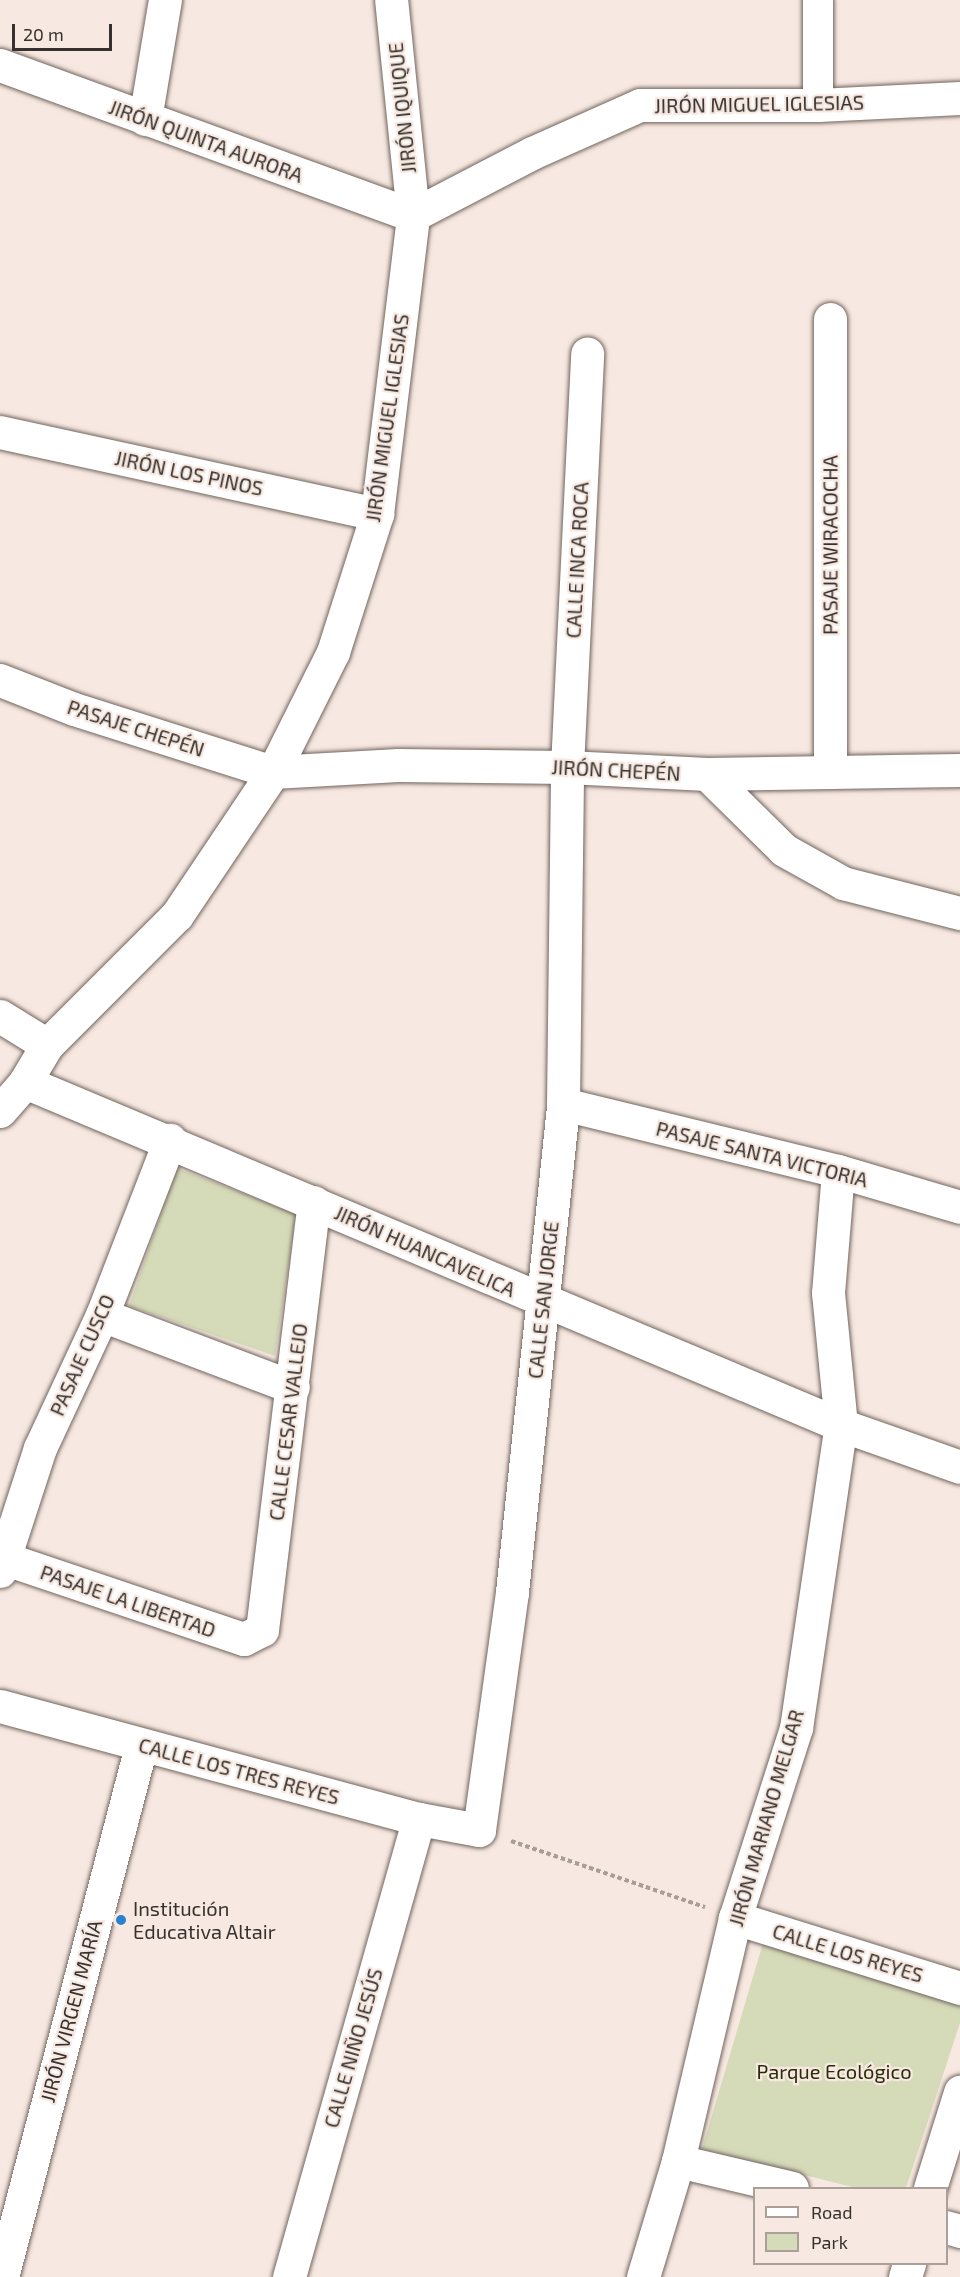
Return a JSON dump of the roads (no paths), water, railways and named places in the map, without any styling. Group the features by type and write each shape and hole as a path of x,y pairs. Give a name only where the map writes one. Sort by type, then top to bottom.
{"street":[{"path":"145,119 165,0"},
{"name":"JIRÓN IQUIQUE","path":"392,0 413,216"},
{"path":"818,0 818,105"},
{"name":"JIRÓN QUINTA AURORA","path":"0,65 413,216"},
{"name":"JIRÓN MIGUEL IGLESIAS","path":"0,1111 25,1082 46,1045 177,915 273,772 333,652 377,514 413,216 532,153 640,105 818,105 960,98"},
{"name":"PASAJE WIRACOCHA","path":"830,319 830,771"},
{"name":"CALLE INCA ROCA","path":"567,767 587,353"},
{"name":"JIRÓN LOS PINOS","path":"0,432 377,514"},
{"name":"PASAJE CHEPÉN","path":"0,680 74,709 273,772"},
{"name":"JIRÓN CHEPÉN","path":"273,772 398,765 567,767 707,774 960,770"},
{"name":"CALLE SAN JORGE","path":"479,1830 512,1592 563,1104 567,767"},
{"path":"707,774 784,850 843,883 960,913"},
{"path":"0,1016 46,1045"},
{"name":"JIRÓN HUANCAVELICA","path":"25,1082 170,1140 543,1302 841,1425 960,1467"},
{"name":"PASAJE SANTA VICTORIA","path":"563,1104 838,1172 960,1207"},
{"name":"PASAJE CUSCO","path":"2,1565 40,1448 102,1315 170,1140"},
{"name":"JIRÓN MARIANO MELGAR","path":"643,2277 678,2161 735,1918 796,1728 841,1425 828,1293 838,1172"},
{"name":"CALLE CESAR VALLEJO","path":"254,1637 262,1630 314,1202"},
{"path":"102,1315 293,1387"},
{"name":"PASAJE LA LIBERTAD","path":"2,1565 244,1640 254,1637"},
{"name":"CALLE LOS TRES REYES","path":"0,1706 141,1746 419,1819 479,1830"},
{"name":"JIRÓN VIRGEN MARÍA","path":"2,2277 141,1746"},
{"name":"CALLE NIÑO JESÚS","path":"288,2277 419,1819"},
{"name":"CALLE LOS REYES","path":"735,1918 960,1988"},
{"path":"930,2187 960,2092"},
{"path":"678,2161 788,2187"}],"place":[{"name":"Institución Educativa Altair","path":"121,1920"}],"park label":[{"name":"Parque Ecológico","path":"834,2071"}]}
